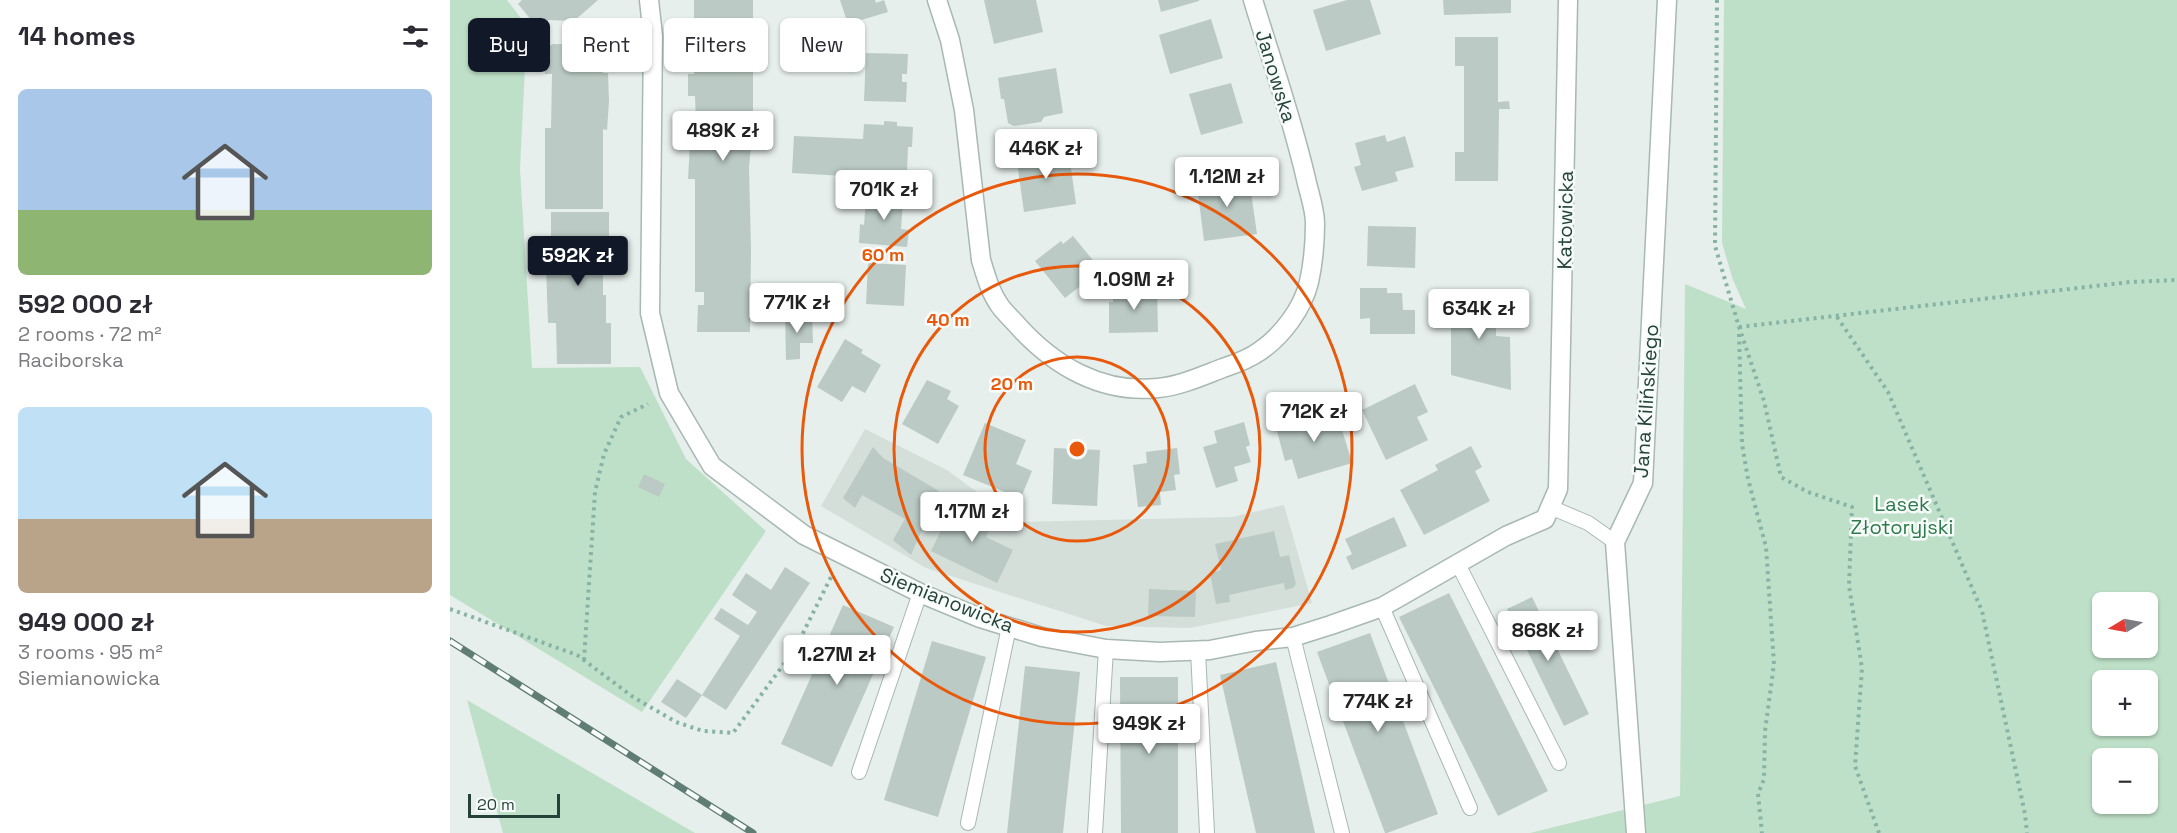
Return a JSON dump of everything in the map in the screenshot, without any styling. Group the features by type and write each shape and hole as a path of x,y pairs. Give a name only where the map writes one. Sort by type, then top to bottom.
{"street":[{"name":"Siemianowicka","path":"649,0 653,36 650,313 669,393 712,466 804,535 920,593 980,618 1042,637 1106,649 1161,652 1198,651 1293,637 1382,607 1457,562"},
{"name":"Janowska","path":"937,0 950,40 964,110 981,260 988,282 1000,306 1034,343 1068,369 1119,387 1144,389 1182,383 1260,352 1277,337 1293,317 1303,300 1309,282 1315,221 1302,162 1253,0"},
{"name":"Katowicka","path":"1550,507 1558,489 1568,0"},
{"name":"Jana Kilińskiego","path":"1636,833 1615,542 1643,483 1667,0"},
{"path":"1457,562 1506,536 1545,519 1550,507"}],"lane":[{"path":"1550,507 1588,523 1615,542"},
{"path":"1457,562 1559,763"},
{"path":"859,772 920,593"},
{"path":"1382,607 1470,808"},
{"path":"968,824 1009,627"},
{"path":"1293,637 1342,833"},
{"path":"1095,833 1106,649"},
{"path":"1198,651 1207,833"}],"path":[{"path":"1717,0 1715,246 1764,401 1781,477 1808,492 1852,507 1849,586 1862,668 1855,766 1879,833"},
{"path":"1739,327 2130,282 2177,280"},
{"path":"1838,317 1888,392 1982,611 2025,814 2027,833"},
{"path":"1739,327 1742,444 1748,479 1766,547 1774,664 1765,731 1764,779 1758,794 1762,833"},
{"path":"584,660 595,492 604,454 621,417 669,393"},
{"path":"450,609 577,656 633,696 676,722 703,731 733,733 795,649 842,554"}],"shaded area":[{"path":"865,429 947,470 1018,522 1232,517 1284,505 1312,603 1190,628 1106,626 926,568 821,506"}],"green space":[{"path":"450,0 507,0 521,18 468,18 468,72 525,72 520,169 532,368 640,367 686,459 766,531 642,712 450,595"},
{"name":"Lasek Złotoryjski","path":"1724,0 2177,0 2177,833 1530,833 1680,796 1685,284 1746,309 1733,280 1722,243"},
{"path":"467,700 695,833 503,833"}],"building":[{"path":"522,0 598,0 577,18 562,18 562,21 530,18 518,4"},
{"path":"694,0 753,0 753,18 694,18"},
{"path":"840,0 875,0 876,3 884,0 888,12 865,19 846,18"},
{"path":"984,0 1036,0 1043,32 994,44"},
{"path":"1158,0 1199,0 1199,1 1161,12"},
{"path":"1347,0 1370,0 1381,34 1326,51 1313,10"},
{"path":"1443,0 1511,0 1511,13 1444,15"},
{"path":"1211,19 1223,58 1170,74 1159,35"},
{"path":"1455,37 1498,37 1498,102 1509,101 1510,109 1499,109 1498,181 1455,181 1455,152 1464,152 1464,66 1455,66"},
{"path":"562,44 562,72 608,73 607,130 603,129 603,209 545,209 545,128 551,128 552,74 545,74 545,72 550,72 550,46"},
{"path":"866,53 908,54 907,74 902,74 902,82 907,82 906,102 864,101"},
{"path":"1056,68 1063,113 1044,117 1041,122 1014,126 1008,123 998,78"},
{"path":"694,72 753,72 753,126 749,167 750,332 697,332 698,305 704,305 704,292 695,292 695,179 688,179 691,126 696,125 695,96 688,96 688,74 694,74"},
{"path":"1231,83 1243,123 1201,135 1189,94"},
{"path":"884,121 897,122 897,126 913,127 912,147 908,147 907,172 861,170 861,177 792,173 794,136 863,139 864,124 884,125"},
{"path":"1385,135 1387,142 1405,136 1414,167 1395,172 1398,181 1362,191 1354,167 1361,165 1355,143"},
{"path":"1068,147 1076,204 1024,212 1016,155"},
{"path":"1248,171 1257,234 1204,241 1197,186 1224,182 1223,175"},
{"path":"872,192 901,194 900,201 903,201 901,229 909,230 907,247 859,243 860,224 864,225 866,199 871,200"},
{"path":"551,212 609,212 609,240 603,241 603,295 606,295 606,323 611,323 611,364 557,364 556,323 548,323 545,268 545,238 551,238"},
{"path":"1368,226 1416,227 1415,268 1367,266"},
{"path":"1073,236 1101,270 1065,298 1035,261 1061,241 1063,244"},
{"path":"868,263 906,265 904,306 866,304"},
{"path":"1157,288 1158,332 1109,333 1109,302 1113,302 1113,289"},
{"path":"1360,288 1387,288 1387,293 1402,293 1403,310 1415,310 1415,334 1370,334 1370,318 1360,319"},
{"path":"1451,290 1496,290 1496,336 1510,337 1511,390 1451,375"},
{"path":"785,313 812,315 813,343 800,343 800,359 786,360"},
{"path":"845,339 863,350 861,353 881,365 865,393 852,386 842,402 817,387"},
{"path":"927,380 951,391 947,399 959,406 938,444 902,424"},
{"path":"1415,384 1428,412 1417,417 1428,440 1386,460 1362,410"},
{"path":"1335,406 1352,463 1298,479 1292,459 1285,461 1275,424"},
{"path":"1244,422 1250,445 1246,447 1251,462 1234,467 1238,481 1216,488 1203,447 1217,443 1214,431"},
{"path":"985,423 1026,440 1016,464 1032,471 1018,505 1001,498 1005,492 963,475"},
{"path":"1471,446 1482,467 1475,471 1490,501 1424,535 1400,490 1438,470 1435,465"},
{"path":"873,447 883,458 939,491 911,555 893,540 905,519 862,495 855,508 843,498"},
{"path":"1054,448 1100,450 1097,506 1052,504"},
{"path":"1177,448 1180,474 1174,475 1176,490 1160,492 1161,505 1138,507 1133,465 1147,463 1146,452"},
{"path":"644,474 665,484 659,497 638,487"},
{"path":"955,501 994,520 986,537 1013,550 997,583 931,551"},
{"path":"1394,517 1407,546 1352,570 1346,557 1352,554 1345,539"},
{"path":"1274,531 1280,557 1289,555 1296,584 1293,588 1285,590 1284,583 1229,595 1230,602 1216,604 1210,573 1221,570 1215,544"},
{"path":"785,567 810,583 726,710 702,695 740,636 714,619 721,608 748,625 757,612 732,595 746,573 771,590"},
{"path":"1149,589 1196,591 1195,617 1148,616"},
{"path":"1449,593 1548,791 1498,816 1399,617"},
{"path":"1532,597 1589,714 1564,726 1507,609"},
{"path":"843,605 894,627 832,767 781,744"},
{"path":"1370,633 1438,814 1387,833 1385,833 1317,652"},
{"path":"932,641 986,657 938,817 884,800"},
{"path":"1276,662 1315,833 1256,833 1220,675"},
{"path":"1025,666 1080,672 1063,833 1007,833"},
{"path":"1120,677 1178,677 1178,833 1121,833"},
{"path":"677,679 702,695 686,718 661,702"}],"railway":[{"path":"450,641 753,833"}]}
